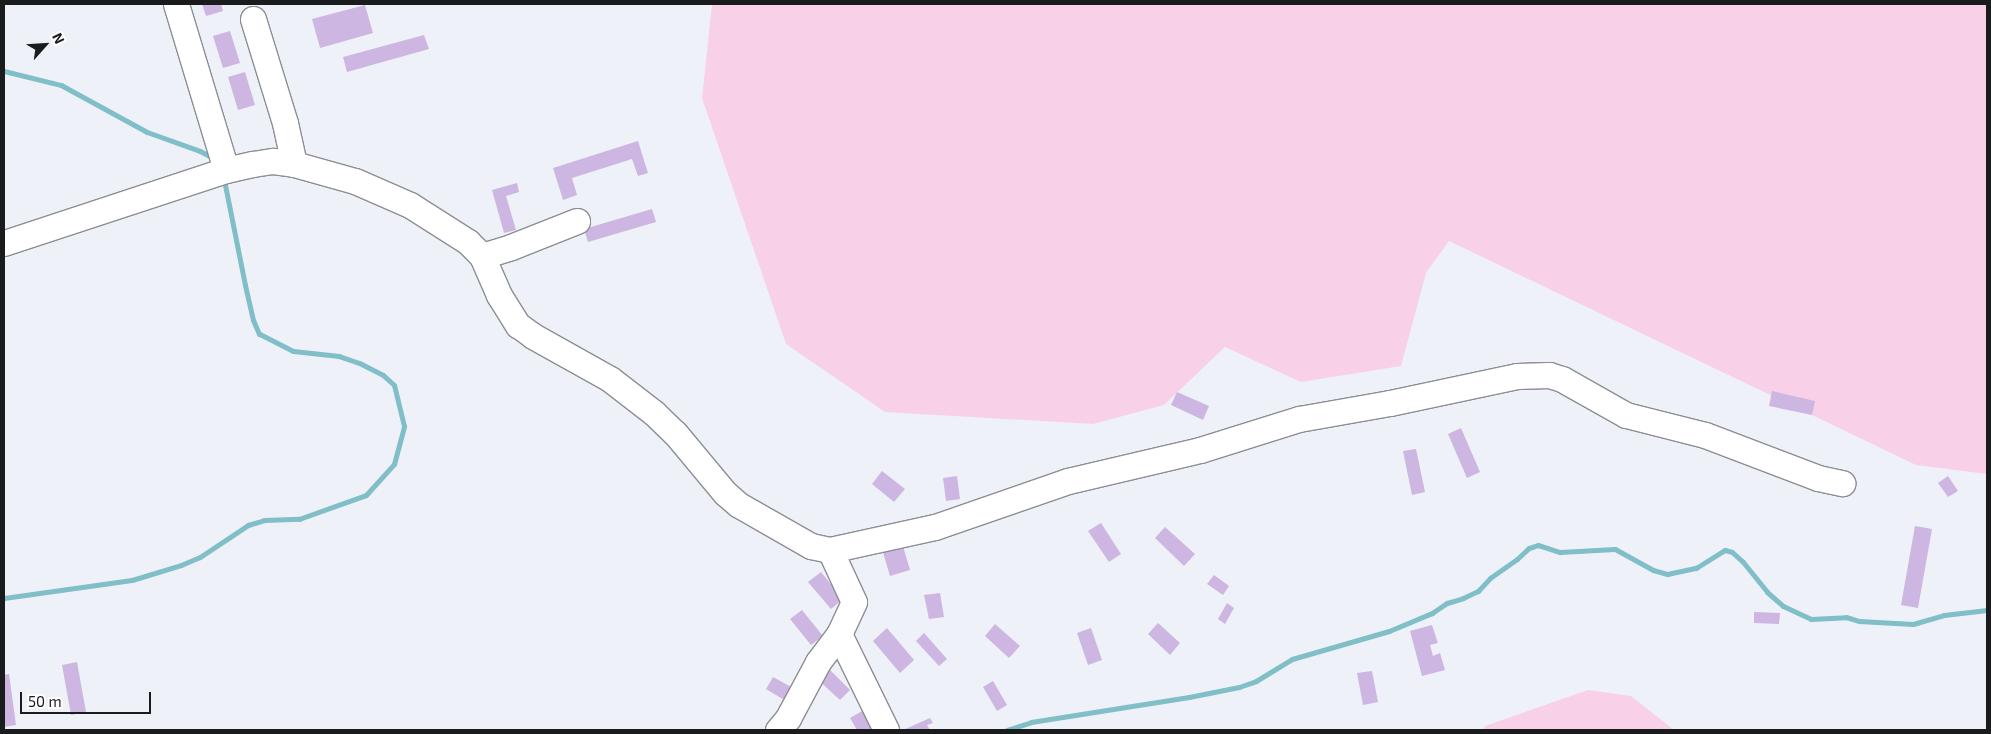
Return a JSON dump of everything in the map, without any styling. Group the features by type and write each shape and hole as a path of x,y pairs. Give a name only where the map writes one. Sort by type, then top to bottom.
{"street":[{"path":"176,4 226,170"},
{"path":"253,19 285,123 294,164"},
{"path":"4,243 226,170 273,162 294,164 324,171 381,191 410,205 461,238 482,256 499,294 518,325 540,341 603,374 654,413 675,432 725,493 739,505 811,546 830,550 935,527 1068,481 1200,450 1299,419 1390,403 1517,376 1549,375 1562,379 1626,415 1705,435 1818,478 1842,483"},
{"path":"482,256 578,221"},
{"path":"778,730 788,718 818,662 838,634 854,602 830,550"},
{"path":"838,634 886,730"}],"shaded area":[{"path":"712,4 1987,4 1987,474 1916,465 1449,241 1426,273 1401,366 1301,382 1225,347 1164,405 1093,424 885,412 786,344 702,98"},
{"path":"1588,690 1631,696 1674,730 1483,730 1485,726"}],"building":[{"path":"202,4 221,4 223,11 206,16"},
{"path":"365,5 373,33 320,48 312,19"},
{"path":"230,31 240,63 223,68 213,36"},
{"path":"424,35 429,49 347,72 343,57"},
{"path":"245,72 255,105 238,110 228,77"},
{"path":"638,141 648,173 638,176 632,159 572,178 577,195 563,200 553,168"},
{"path":"517,183 519,192 506,196 516,230 504,233 492,190"},
{"path":"652,209 656,222 588,242 584,229"},
{"path":"1772,391 1815,401 1812,415 1769,406"},
{"path":"1177,392 1209,406 1203,420 1171,405"},
{"path":"1461,428 1480,472 1467,478 1448,434"},
{"path":"1416,449 1425,492 1412,495 1403,451"},
{"path":"882,471 905,489 894,502 872,484"},
{"path":"957,476 960,499 946,501 943,478"},
{"path":"1948,476 1958,491 1948,497 1938,483"},
{"path":"1101,523 1121,554 1109,562 1088,531"},
{"path":"1915,526 1932,529 1918,608 1901,605"},
{"path":"1165,527 1195,554 1184,566 1155,538"},
{"path":"902,543 910,570 890,576 882,549"},
{"path":"821,572 843,599 831,609 808,582"},
{"path":"1214,575 1229,586 1223,595 1207,584"},
{"path":"940,593 944,617 929,619 924,595"},
{"path":"1227,603 1234,608 1225,624 1218,619"},
{"path":"802,610 823,636 811,645 790,619"},
{"path":"1754,612 1780,613 1779,624 1754,623"},
{"path":"1158,623 1180,643 1170,655 1148,634"},
{"path":"995,624 1020,646 1009,658 985,636"},
{"path":"1432,625 1438,643 1430,645 1433,656 1440,653 1445,670 1422,676 1410,631"},
{"path":"887,628 914,660 900,673 873,641"},
{"path":"1091,628 1102,660 1088,665 1077,633"},
{"path":"924,633 947,659 939,666 916,641"},
{"path":"77,662 86,712 71,715 62,665"},
{"path":"827,667 850,690 840,700 816,678"},
{"path":"1372,671 1378,702 1363,705 1357,673"},
{"path":"9,674 16,725 4,727 4,675"},
{"path":"773,677 793,688 786,701 766,689"},
{"path":"993,681 1007,705 997,711 983,687"},
{"path":"864,710 876,730 857,730 850,718"},
{"path":"930,718 933,723 927,725 930,730 903,730"}],"waterway":[{"path":"4,71 61,85 147,132 200,151 213,158"},
{"path":"4,598 132,580 181,565 200,557 248,525 264,520 299,519 366,495 394,464 404,426 394,385 383,375 359,363 339,356 293,351 259,334 253,320 245,285 224,180"},
{"path":"1007,730 1031,722 1189,697 1239,687 1256,681 1292,659 1389,631 1432,613 1447,603 1478,591 1490,578 1529,548 1538,545 1560,552 1615,549 1653,570 1667,574 1696,568 1725,550 1732,552 1743,562 1767,592 1783,606 1811,619 1846,617 1859,621 1913,624 1944,615 1987,610"}]}
